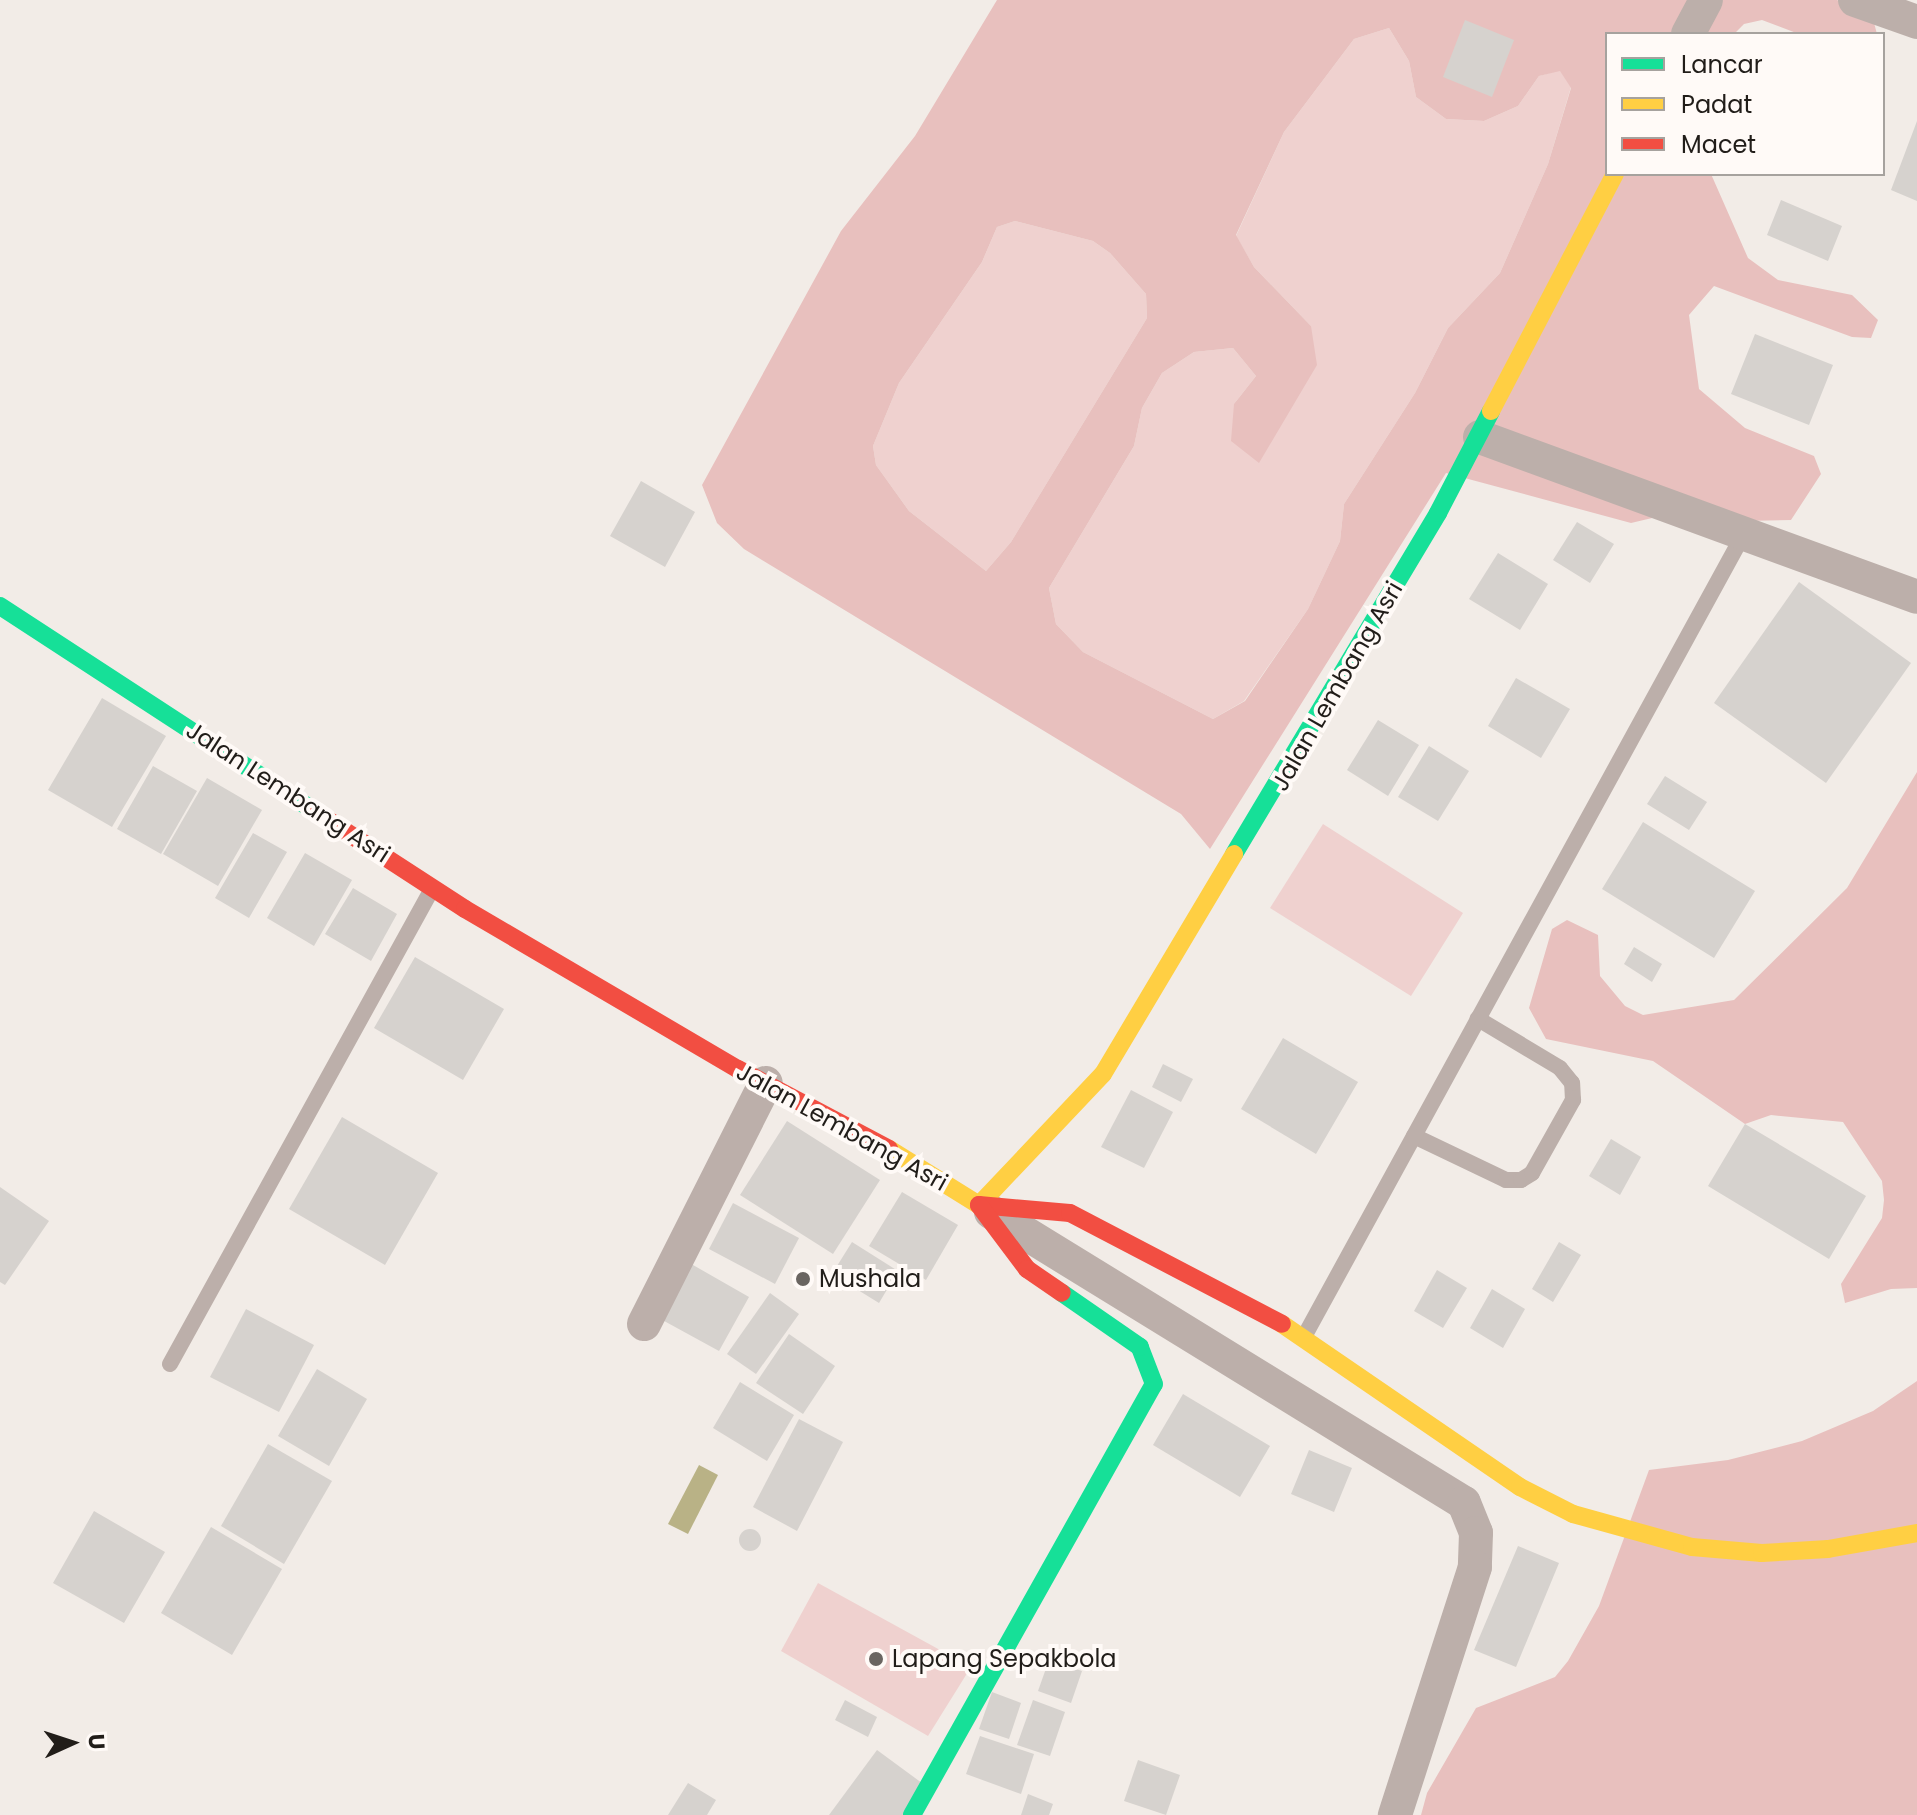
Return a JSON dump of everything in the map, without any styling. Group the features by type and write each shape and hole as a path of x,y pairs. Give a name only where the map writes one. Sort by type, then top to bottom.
{"street":[{"path":"1689,32 1706,0"},
{"path":"1855,0 1917,22"},
{"name":"Jalan Lembang Asri","path":"0,606 433,888 766,1083 877,1141 979,1205 1103,1074 1312,729 1480,437 1614,176"},
{"path":"1480,437 1742,537 1917,597"},
{"path":"644,1324 766,1083"},
{"path":"979,1205 1070,1213 1305,1336 1520,1487 1573,1514 1692,1547 1762,1553 1916,1537"},
{"path":"912,1815 1154,1384 1140,1347 1027,1269 979,1205"},
{"path":"979,1205 1464,1503 1476,1533 1475,1567 1395,1815"}],"lane":[{"path":"1305,1336 1742,537"},
{"path":"170,1364 433,888"},
{"path":"1414,1136 1506,1180 1521,1180 1532,1173 1573,1100 1572,1083 1560,1068 1478,1019"}],"shaded area":[{"path":"997,0 1837,0 1873,19 1876,32 1794,32 1762,20 1744,24 1736,32 1605,32 1605,176 1712,176 1748,258 1778,280 1852,295 1878,320 1871,338 1852,337 1714,286 1689,315 1699,389 1745,428 1814,456 1821,474 1791,520 1741,521 1703,506 1631,523 1446,473 1210,849 1181,814 744,549 717,523 702,485 841,231 915,136","holes":["1389,28 1409,61 1416,97 1446,119 1484,121 1518,106 1539,76 1560,71 1571,88 1548,164 1500,273 1448,328 1415,393 1344,504 1340,541 1308,609 1245,701 1213,719 1083,652 1056,624 1049,588 1134,446 1142,408 1162,373 1194,352 1233,348 1256,376 1234,404 1231,441 1259,463 1317,365 1311,326 1254,267 1236,235 1284,132 1354,39","1015,221 1093,241 1110,253 1146,294 1147,318 1011,542 986,571 909,511 876,465 873,446 899,383 982,262 997,227"]},
{"path":"1389,28 1409,61 1416,97 1446,119 1484,121 1518,106 1539,76 1560,70 1571,87 1548,164 1500,273 1448,328 1415,393 1344,504 1340,541 1308,609 1244,701 1213,719 1083,652 1056,624 1049,588 1134,446 1142,408 1162,373 1194,352 1233,348 1256,376 1234,404 1311,326 1254,267 1236,236 1284,132 1354,39"},
{"path":"1015,221 1093,241 1110,253 1146,294 1147,318 1011,542 986,571 909,511 876,465 873,446 899,383 982,262 997,227"},
{"path":"1917,772 1917,1288 1891,1289 1845,1303 1841,1284 1882,1218 1884,1200 1882,1181 1843,1122 1771,1115 1745,1124 1653,1061 1546,1039 1529,1008 1552,929 1567,920 1598,935 1600,976 1625,1006 1643,1015 1734,1000 1847,888"},
{"path":"1323,824 1463,913 1411,996 1270,908"},
{"path":"1917,1381 1917,1815 1421,1815 1427,1793 1476,1708 1555,1677 1568,1661 1599,1606 1649,1470 1728,1460 1802,1441 1873,1411"},
{"path":"699,1465 718,1475 688,1534 668,1524"},
{"name":"Lapang Sepakbola","path":"818,1583 971,1667 928,1736 781,1651"}],"building":[{"path":"1465,20 1514,40 1492,97 1443,77"},
{"path":"1917,121 1917,201 1891,190"},
{"path":"1781,200 1842,226 1828,261 1767,235"},
{"path":"1755,334 1833,365 1809,425 1731,394"},
{"path":"641,481 695,512 665,567 610,536"},
{"path":"1577,522 1614,544 1590,583 1553,560"},
{"path":"1498,553 1548,584 1520,630 1469,599"},
{"path":"1799,582 1911,663 1826,783 1714,703"},
{"path":"1516,678 1570,709 1541,758 1488,726"},
{"path":"102,698 166,736 112,827 48,790"},
{"path":"1378,720 1419,745 1388,796 1347,770"},
{"path":"1429,746 1469,771 1438,821 1398,797"},
{"path":"153,766 197,791 161,854 117,829"},
{"path":"1665,776 1707,802 1689,830 1647,804"},
{"path":"207,778 262,810 218,886 163,854"},
{"path":"1643,822 1755,891 1714,958 1602,889"},
{"path":"253,833 287,852 249,918 215,898"},
{"path":"305,853 352,880 314,946 267,918"},
{"path":"353,888 397,914 371,961 325,934"},
{"path":"1634,947 1662,964 1652,982 1624,964"},
{"path":"415,957 504,1009 463,1080 374,1028"},
{"path":"1283,1038 1358,1082 1316,1154 1241,1109"},
{"path":"1163,1064 1193,1079 1181,1102 1152,1087"},
{"path":"1131,1090 1173,1112 1144,1168 1101,1147"},
{"path":"342,1117 438,1173 385,1265 289,1209"},
{"path":"787,1121 880,1180 833,1254 740,1195"},
{"path":"1745,1124 1866,1196 1829,1259 1708,1186"},
{"path":"1611,1139 1641,1157 1620,1195 1589,1176"},
{"path":"0,1187 49,1221 5,1285 0,1282"},
{"path":"902,1192 958,1225 926,1280 869,1246"},
{"path":"733,1203 799,1238 775,1284 709,1249"},
{"path":"852,1242 898,1271 879,1303 832,1274"},
{"path":"1559,1242 1581,1255 1553,1302 1532,1289"},
{"path":"686,1261 749,1297 719,1351 655,1316"},
{"path":"1437,1270 1467,1288 1443,1328 1414,1311"},
{"path":"1492,1289 1525,1309 1503,1348 1470,1328"},
{"path":"770,1293 799,1314 756,1374 727,1354"},
{"path":"246,1309 314,1345 279,1412 210,1377"},
{"path":"789,1334 835,1366 803,1414 756,1383"},
{"path":"317,1369 367,1399 329,1466 278,1436"},
{"path":"740,1382 794,1415 767,1461 713,1428"},
{"path":"1183,1394 1270,1446 1240,1497 1153,1445"},
{"path":"799,1419 843,1442 797,1531 753,1507"},
{"path":"268,1444 332,1481 284,1564 221,1526"},
{"path":"1309,1450 1352,1468 1334,1512 1291,1494"},
{"path":"94,1511 165,1552 124,1623 53,1583"},
{"path":"211,1527 282,1569 232,1655 161,1613"},
{"path":"750,1529 758,1532 761,1540 758,1548 750,1551 742,1548 739,1540 742,1532"},
{"path":"1518,1546 1559,1563 1516,1667 1474,1650"},
{"path":"1049,1660 1082,1671 1071,1703 1038,1691"},
{"path":"992,1692 1021,1703 1009,1739 979,1729"},
{"path":"845,1700 877,1717 868,1737 835,1720"},
{"path":"1033,1700 1065,1712 1050,1756 1017,1745"},
{"path":"980,1736 1034,1754 1021,1794 966,1774"},
{"path":"877,1750 926,1786 904,1815 829,1815"},
{"path":"1138,1760 1180,1775 1166,1815 1124,1801"},
{"path":"688,1783 716,1800 707,1815 668,1815"},
{"path":"1028,1794 1053,1804 1049,1815 1021,1815"}],"traffic: fast":[{"path":"1234,854 1438,513 1491,411"},
{"path":"0,606 308,807"},
{"path":"912,1815 1154,1384 1140,1347 1062,1293"}],"traffic: slow":[{"path":"1491,411 1614,176"},
{"path":"889,1149 979,1205 1103,1074 1234,854"},
{"path":"1282,1324 1520,1487 1573,1514 1692,1547 1762,1553 1828,1549 1917,1533"}],"traffic: jam":[{"path":"308,807 465,909 738,1069 889,1149"},
{"path":"979,1205 1070,1213 1282,1324"},
{"path":"979,1205 1027,1269 1062,1293"}],"place":[{"name":"Mushala","path":"803,1279"},
{"name":"Lapang Sepakbola","path":"876,1659"}]}
